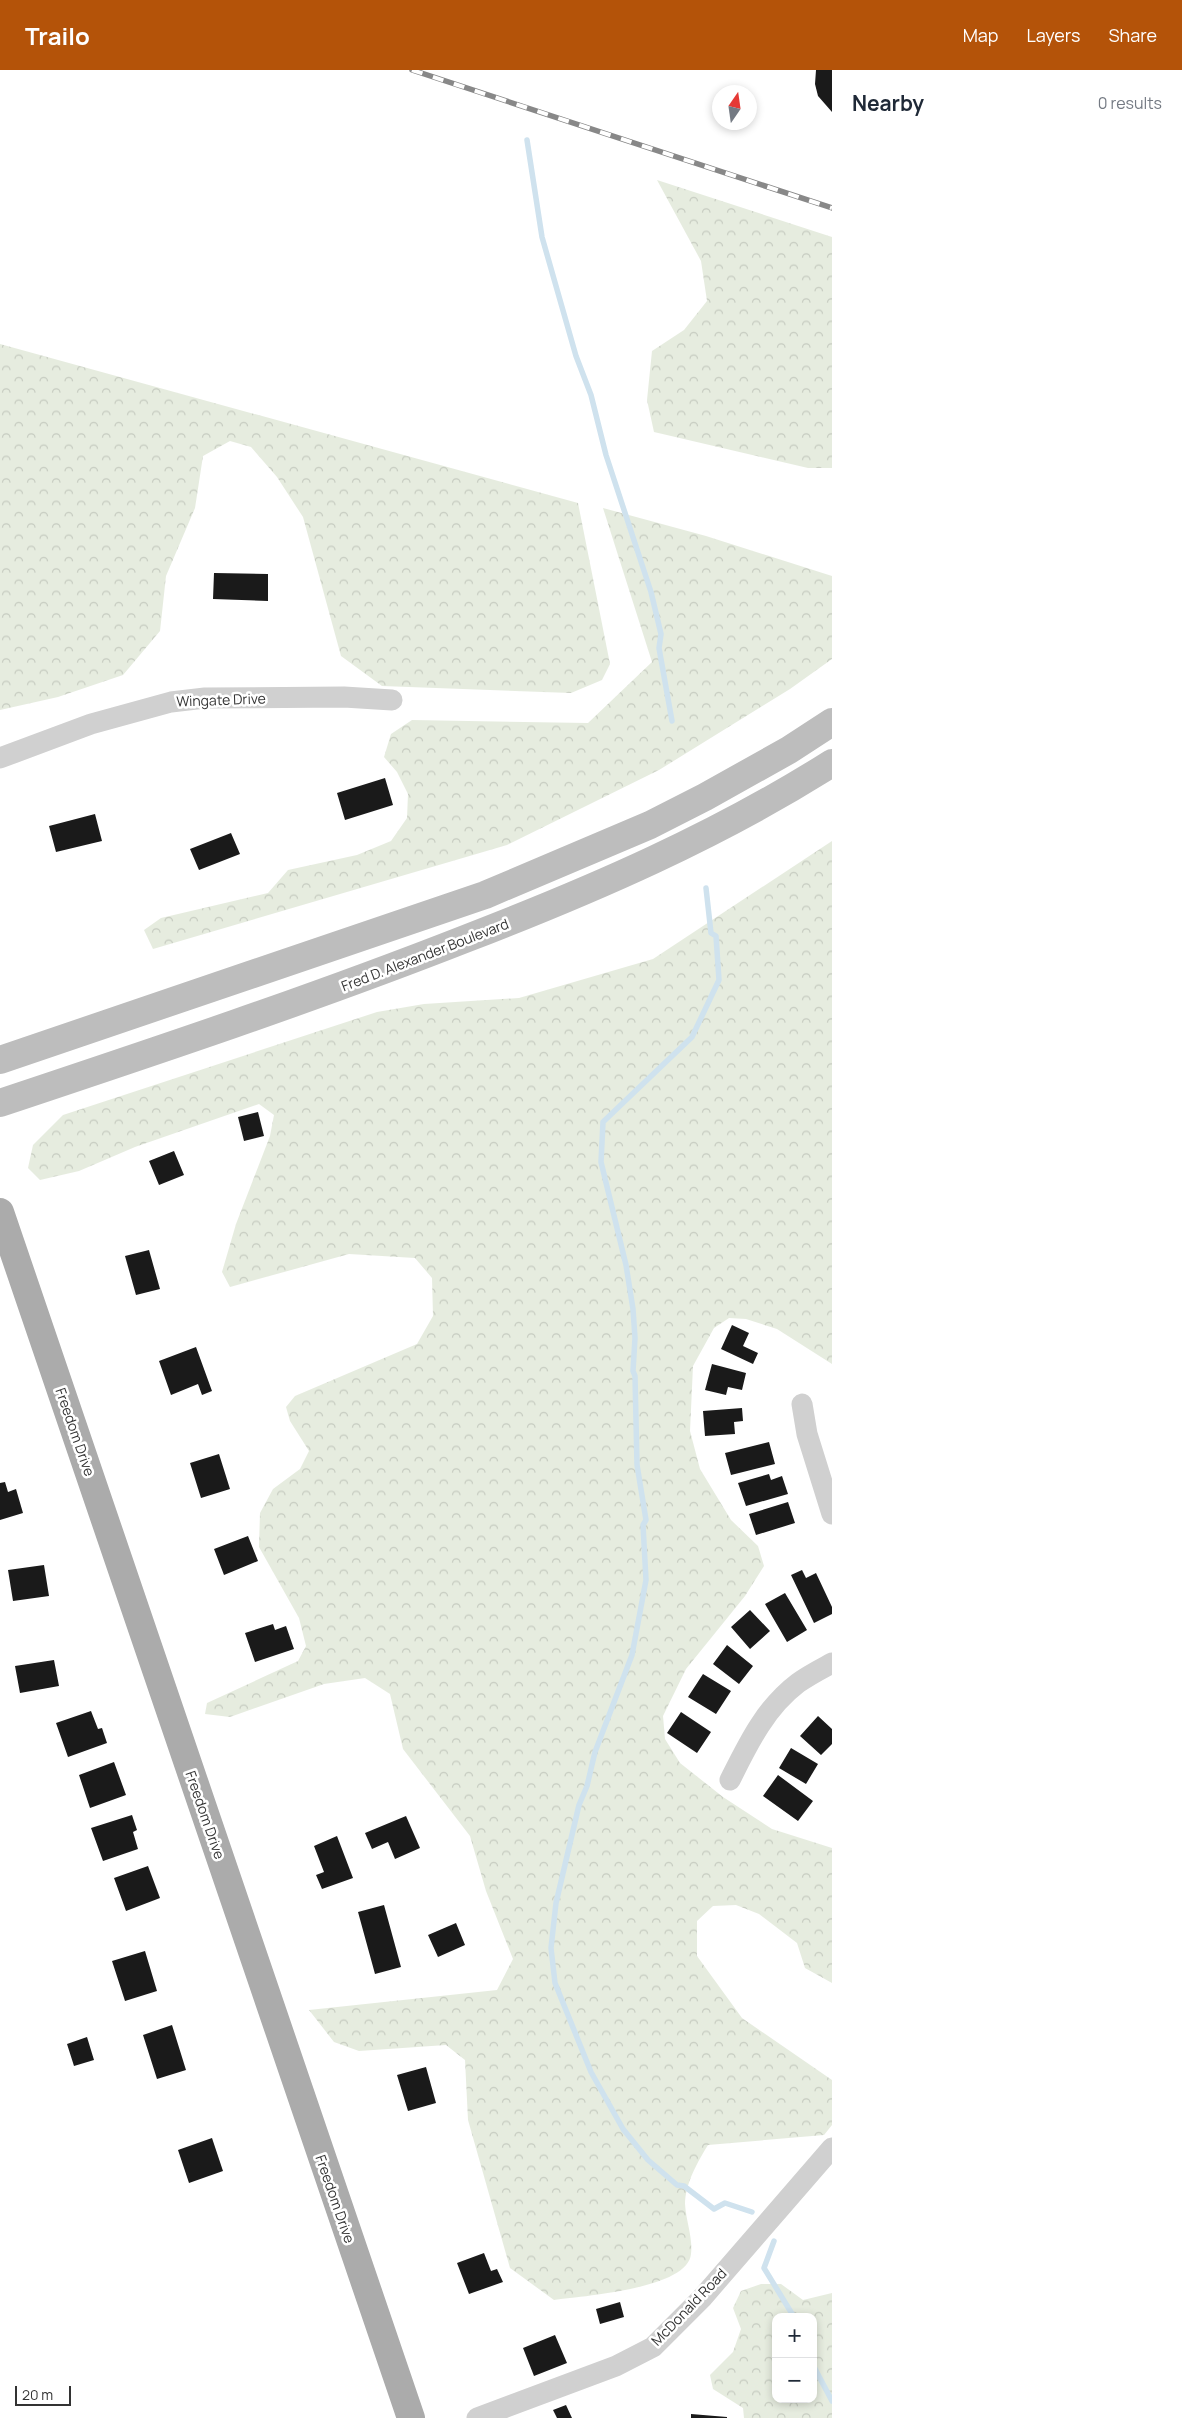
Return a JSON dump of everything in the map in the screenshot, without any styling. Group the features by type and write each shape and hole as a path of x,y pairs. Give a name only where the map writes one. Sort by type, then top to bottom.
{"main road":[{"path":"0,1060 485,895 650,825 714,792 788,750 832,722"},
{"name":"Fred D. Alexander Boulevard","path":"0,1103 350,984 596,887 679,849 805,780 832,763"},
{"name":"Freedom Drive","path":"0,1212 411,2418"}],"street":[{"name":"Wingate Drive","path":"0,758 91,724 170,702 205,698 344,697 392,700"},
{"path":"802,1404 807,1434 832,1514"},
{"path":"730,1780 752,1734 778,1700 800,1682 832,1663"},
{"name":"McDonald Road","path":"477,2418 616,2366 653,2347 702,2298 831,2152"}],"green space":[{"path":"657,180 832,237 832,468 808,468 654,432 647,400 652,351 684,330 707,301 701,261"},
{"path":"0,344 578,503 610,664 602,680 571,693 382,686 341,656 303,517 277,477 251,447 230,441 203,456 195,508 166,576 160,631 123,675 58,697 0,710"},
{"path":"603,508 706,536 832,576 832,659 790,689 659,770 507,845 153,949 144,930 161,918 268,893 288,870 357,855 391,841 407,818 408,794 397,772 384,757 391,734 412,720 588,723 652,662"},
{"path":"832,841 832,1364 777,1329 746,1319 729,1318 714,1328 693,1366 690,1431 700,1469 731,1520 758,1546 764,1566 745,1596 686,1669 663,1716 665,1739 680,1763 723,1797 772,1829 832,1848 832,1983 805,1968 797,1943 759,1914 736,1905 713,1906 697,1921 697,1956 742,2018 832,2080 832,2125 824,2135 708,2145 700,2158 687,2189 685,2204 691,2254 685,2266 672,2275 654,2283 632,2289 554,2300 510,2268 468,2120 465,2060 446,2045 359,2051 334,2042 309,2010 497,1990 513,1959 486,1891 470,1836 403,1749 390,1694 365,1678 324,1684 230,1717 205,1714 207,1703 298,1661 306,1646 299,1618 259,1547 260,1513 273,1489 300,1469 309,1451 290,1421 286,1407 295,1396 417,1344 433,1316 432,1278 415,1258 349,1254 230,1287 222,1272 236,1224 270,1136 274,1115 259,1104 135,1147 79,1171 40,1180 28,1168 33,1145 63,1115 377,1012 424,1004 519,998 653,959"},
{"path":"761,2284 781,2284 803,2300 832,2293 832,2418 744,2418 743,2408 713,2389 710,2375 733,2352 741,2329 733,2308 741,2291"}],"building":[{"path":"816,70 832,70 832,112 818,96 815,84"},
{"path":"214,573 268,574 268,601 213,599"},
{"path":"385,778 393,805 345,820 337,793"},
{"path":"95,814 102,841 56,852 49,826"},
{"path":"231,833 240,854 199,870 190,849"},
{"path":"258,1112 264,1136 244,1141 238,1117"},
{"path":"174,1151 184,1175 159,1185 149,1161"},
{"path":"149,1250 160,1289 136,1295 125,1256"},
{"path":"732,1325 749,1333 743,1346 758,1353 753,1364 721,1349"},
{"path":"196,1347 212,1391 202,1395 198,1384 171,1395 159,1361"},
{"path":"712,1364 746,1373 742,1390 728,1387 726,1395 705,1390"},
{"path":"742,1408 743,1421 734,1422 735,1434 705,1436 703,1411"},
{"path":"769,1442 775,1464 731,1475 725,1453"},
{"path":"219,1454 230,1489 201,1498 190,1463"},
{"path":"769,1474 771,1480 782,1476 788,1494 746,1506 738,1483"},
{"path":"5,1482 8,1492 16,1489 23,1513 0,1520 0,1483"},
{"path":"788,1502 795,1523 756,1535 749,1514"},
{"path":"248,1536 258,1561 224,1575 214,1549"},
{"path":"44,1565 49,1596 13,1601 8,1570"},
{"path":"802,1570 806,1578 816,1573 832,1607 832,1614 814,1623 791,1575"},
{"path":"785,1593 807,1630 787,1642 765,1604"},
{"path":"750,1610 770,1631 750,1649 731,1627"},
{"path":"273,1624 275,1630 286,1626 294,1649 255,1662 245,1633"},
{"path":"727,1645 753,1666 739,1684 713,1664"},
{"path":"54,1660 59,1686 20,1693 15,1666"},
{"path":"703,1674 731,1691 716,1714 688,1697"},
{"path":"91,1711 98,1729 102,1728 107,1743 68,1757 56,1723"},
{"path":"681,1712 711,1732 697,1753 667,1733"},
{"path":"818,1716 832,1729 832,1744 821,1755 800,1736"},
{"path":"791,1748 818,1764 806,1784 779,1768"},
{"path":"114,1762 126,1795 90,1808 79,1775"},
{"path":"778,1775 813,1801 798,1821 763,1796"},
{"path":"132,1815 137,1830 133,1832 138,1849 103,1861 91,1828"},
{"path":"406,1816 420,1848 395,1859 388,1842 372,1849 365,1833"},
{"path":"337,1836 353,1878 322,1889 316,1875 324,1872 314,1846"},
{"path":"148,1866 160,1898 126,1911 114,1878"},
{"path":"384,1905 401,1967 375,1974 358,1912"},
{"path":"456,1923 465,1945 438,1957 428,1935"},
{"path":"145,1951 157,1991 125,2001 112,1961"},
{"path":"172,2025 186,2070 157,2079 143,2035"},
{"path":"87,2037 94,2060 74,2066 67,2044"},
{"path":"426,2067 436,2103 408,2111 397,2075"},
{"path":"212,2138 223,2171 189,2183 178,2150"},
{"path":"484,2253 491,2271 497,2269 503,2282 469,2294 457,2263"},
{"path":"620,2302 624,2317 600,2324 596,2309"},
{"path":"555,2335 567,2363 534,2376 523,2348"},
{"path":"566,2405 572,2418 557,2418 553,2410"},
{"path":"691,2414 727,2417 727,2418 691,2418"}],"waterway":[{"path":"527,140 542,237 576,356 591,395 606,455 651,592 661,634 659,648 672,721"},
{"path":"706,888 711,933 716,936 719,980 692,1037 603,1122 601,1162 626,1265 633,1309 635,1338 633,1371 635,1376 637,1465 646,1520 643,1525 646,1580 632,1655 595,1752 587,1786 579,1805 556,1903 551,1948 555,1983 591,2072 623,2129 648,2160 677,2185 684,2186 714,2209 725,2203 752,2212"},
{"path":"774,2241 764,2268 792,2313"},
{"path":"817,2373 832,2401"}],"railway":[{"path":"412,70 832,208"}]}
